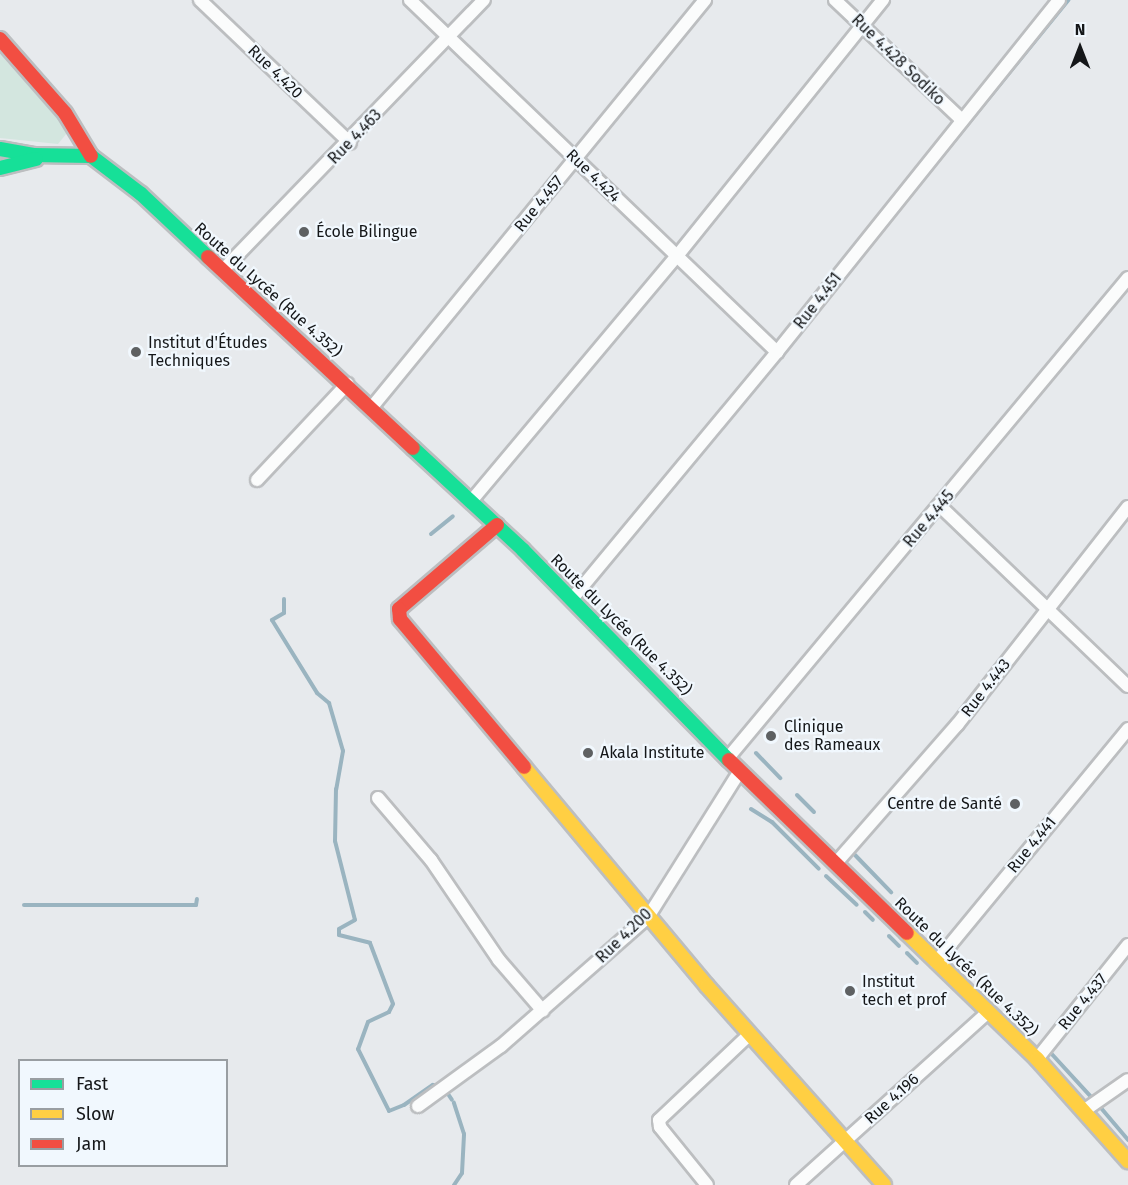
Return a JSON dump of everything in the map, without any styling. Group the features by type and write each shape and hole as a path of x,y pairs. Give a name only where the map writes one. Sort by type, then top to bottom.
{"main road":[{"path":"0,39 65,113 91,156"},
{"path":"0,149 33,155 60,153 91,156"},
{"path":"0,168 60,153"},
{"name":"Route du Lycée (Rue 4.352)","path":"91,156 141,194 472,500 740,771 1037,1059 1085,1110 1128,1161"},
{"path":"497,525 399,609 398,616 648,917 884,1185"}],"street":[{"name":"Rue 4.420","path":"200,0 350,143"},
{"name":"Rue 4.424","path":"410,0 777,352"},
{"name":"Rue 4.463","path":"222,271 350,143 484,0"},
{"name":"Rue 4.457","path":"372,407 705,0"},
{"name":"Rue 4.428 Sodiko","path":"835,0 961,119"},
{"path":"472,500 677,256 884,0"},
{"name":"Rue 4.451","path":"572,599 777,352 961,119 1059,0"},
{"name":"Rue 4.445","path":"728,758 1127,282"},
{"path":"256,480 347,384"},
{"path":"940,506 1128,686"},
{"name":"Rue 4.443","path":"836,863 957,725 1128,507"},
{"name":"Rue 4.441","path":"936,962 1128,729"},
{"name":"Rue 4.200","path":"418,1106 501,1046 648,917 740,771"},
{"path":"378,798 431,860 487,944 543,1011"},
{"name":"Rue 4.437","path":"1037,1059 1128,945"},
{"name":"Rue 4.196","path":"796,1185 988,1012"},
{"path":"707,1185 660,1127 659,1120 750,1034"},
{"path":"1085,1110 1128,1080"}],"shaded area":[{"path":"0,54 64,126 67,133 58,144 0,138"}],"waterway":[{"path":"857,261 1068,0"},
{"path":"431,534 453,516"},
{"path":"284,599 284,613 272,620 317,693 329,703 343,751 336,789 335,841 355,920 339,929 339,935 370,943 393,1004 389,1012 368,1022 358,1049 389,1111 404,1105 433,1085 444,1088 452,1100"},
{"path":"756,753 780,778"},
{"path":"797,795 814,812"},
{"path":"751,809 772,822 819,869"},
{"path":"855,855 891,892"},
{"path":"826,876 857,905"},
{"path":"24,905 196,905 197,899"},
{"path":"865,912 873,920"},
{"path":"889,936 899,946"},
{"path":"907,953 917,963"},
{"path":"1049,1051 1092,1098"},
{"path":"454,1103 464,1134 462,1173 454,1185"},
{"path":"1101,1108 1128,1140"}],"traffic: fast":[{"path":"0,149 33,155 91,156 141,194 208,257"},
{"path":"0,168 36,159"},
{"path":"413,448 523,550 729,760"}],"traffic: slow":[{"path":"524,767 707,986 884,1185"},
{"path":"907,933 1037,1059 1128,1161"}],"traffic: jam":[{"path":"0,39 65,113 91,156"},
{"path":"208,257 413,448"},
{"path":"497,525 399,609 400,619 524,767"},
{"path":"729,760 907,933"}],"place":[{"name":"École Bilingue","path":"304,232"},
{"name":"Institut d'Études Techniques","path":"136,352"},
{"name":"Clinique des Rameaux","path":"771,736"},
{"name":"Akala Institute","path":"588,753"},
{"name":"Centre de Santé","path":"1015,804"},
{"name":"Institut tech et prof","path":"850,991"}]}
